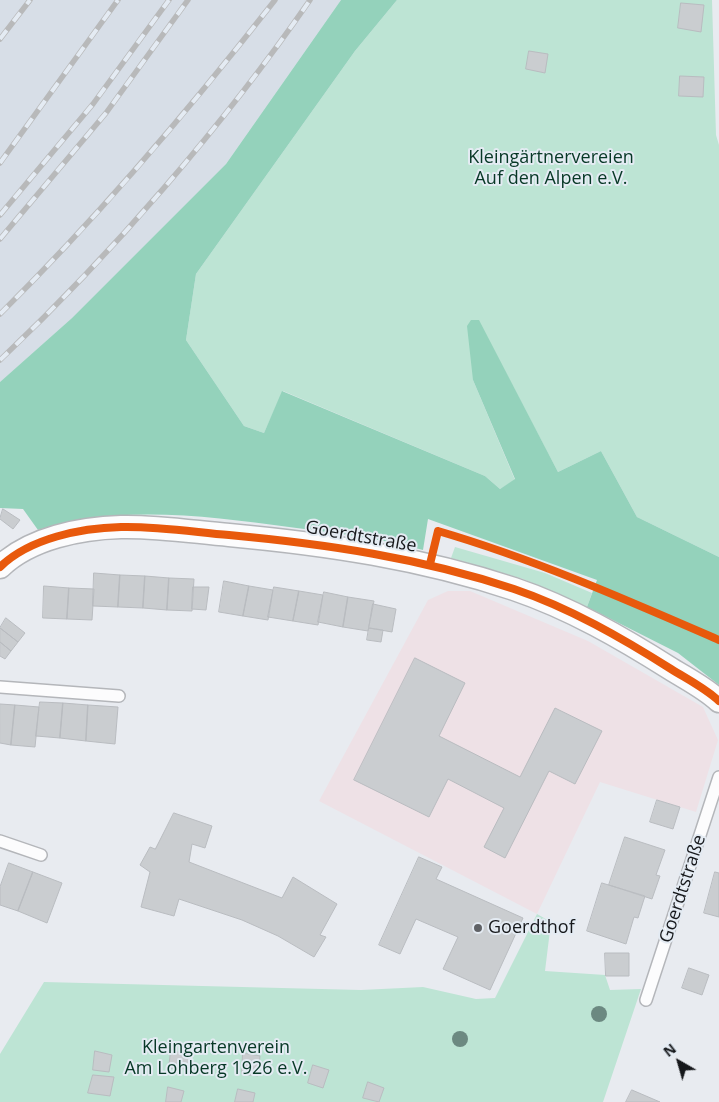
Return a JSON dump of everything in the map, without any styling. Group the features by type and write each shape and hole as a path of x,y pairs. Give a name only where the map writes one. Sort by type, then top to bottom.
{"street":[{"name":"Goerdtstraße","path":"0,567 29,548 73,533 122,527 317,543 430,564 515,590 567,611 621,638 719,701"}],"lane":[{"path":"0,687 119,696"},
{"name":"Goerdtstraße","path":"646,1000 719,777"},
{"path":"0,841 42,855"}],"shaded area":[{"path":"0,0 341,0 226,164 72,318 0,382"},
{"path":"448,591 470,591 588,641 703,707 718,740 696,812 600,782 537,914 319,801 428,600"}],"green space":[{"path":"341,0 397,0 355,51 196,274 186,340 244,426 264,433 282,391 485,476 500,489 515,479 473,380 467,326 471,320 479,320 558,472 601,451 637,517 719,557 719,685 678,653 587,607 597,580 428,519 423,550 390,542 340,534 195,516 131,515 99,517 68,522 38,530 23,509 0,508 0,382 72,318 226,164"},
{"name":"Kleingärtnervereien Auf den Alpen e.V.","path":"397,0 712,0 716,135 719,145 719,557 637,517 601,451 558,472 478,320 473,380 515,480 500,489 485,476 283,391 264,433 244,426 186,340 196,274 355,51"},
{"path":"455,547 545,573 592,593 587,607 523,579 451,558"},
{"name":"Kleingartenverein Am Lohberg 1926 e.V.","path":"537,914 551,922 545,971 605,975 610,990 641,989 603,1102 0,1102 0,1054 44,982 361,990 423,987 476,999 495,998"}],"building":[{"path":"681,3 704,5 701,32 678,28"},
{"path":"529,51 548,54 545,73 526,69"},
{"path":"680,76 704,77 703,97 679,96"},
{"path":"3,509 20,520 13,529 0,519"},
{"path":"94,573 120,575 118,607 93,606"},
{"path":"120,575 145,576 143,608 118,607"},
{"path":"145,576 169,578 167,610 143,608"},
{"path":"169,578 194,579 192,611 167,610"},
{"path":"224,581 249,586 243,616 219,612"},
{"path":"44,586 69,588 67,619 43,618"},
{"path":"249,586 273,590 268,620 243,616"},
{"path":"193,587 209,587 206,610 192,609"},
{"path":"274,587 299,591 293,621 268,617"},
{"path":"69,588 94,589 92,620 67,619"},
{"path":"299,591 323,595 318,625 293,621"},
{"path":"324,592 348,597 343,627 318,622"},
{"path":"348,597 374,601 368,631 343,627"},
{"path":"373,604 396,609 392,632 369,628"},
{"path":"6,618 25,633 18,642 0,628"},
{"path":"0,628 18,642 11,651 0,642"},
{"path":"369,628 383,630 381,642 367,640"},
{"path":"0,642 11,651 5,659 0,656"},
{"path":"415,658 465,683 439,736 520,777 555,708 602,731 575,784 549,771 505,858 484,847 504,808 448,779 429,817 354,780"},
{"path":"40,702 63,703 60,738 36,736"},
{"path":"63,703 88,705 86,741 60,738"},
{"path":"0,704 15,705 11,745 0,743"},
{"path":"15,705 39,707 35,747 11,745"},
{"path":"88,705 118,707 115,744 86,741"},
{"path":"657,800 680,807 673,829 650,822"},
{"path":"174,813 212,826 205,848 192,844 189,862 282,898 293,877 337,904 320,935 326,937 314,957 278,936 242,920 179,899 174,916 141,907 150,872 140,865 150,847 155,849"},
{"path":"625,837 665,850 656,875 660,876 652,899 609,885"},
{"name":"Goerdthof","path":"419,857 442,867 436,879 523,918 490,990 443,969 458,937 416,919 400,954 379,945"},
{"path":"9,863 33,872 18,911 0,905 0,887"},
{"path":"33,872 62,883 47,923 18,911"},
{"path":"715,872 719,873 719,917 704,913"},
{"path":"602,883 645,896 638,918 634,917 626,944 587,931"},
{"path":"605,953 629,953 629,976 606,976"},
{"path":"689,968 709,975 702,995 682,988"},
{"path":"95,1051 112,1055 109,1072 93,1070"},
{"path":"171,1051 190,1054 188,1069 169,1068"},
{"path":"243,1053 260,1056 258,1076 242,1074"},
{"path":"313,1065 329,1070 323,1088 308,1083"},
{"path":"93,1075 114,1077 110,1096 88,1093"},
{"path":"368,1082 384,1088 379,1102 363,1098"},
{"path":"168,1087 184,1091 181,1102 166,1102"},
{"path":"238,1089 255,1093 253,1102 235,1102"},
{"path":"632,1090 660,1102 626,1102"}],"railway":[{"path":"0,39 30,0"},
{"path":"0,163 118,0"},
{"path":"0,215 93,104 169,0"},
{"path":"0,239 106,113 188,0"},
{"path":"0,314 73,239 143,161 210,82 275,0"},
{"path":"0,360 42,320 164,188 240,95 310,0"}],"cycle path":[{"path":"0,567 26,549 57,536 73,532 121,527 161,528 265,539 373,554 479,578 555,605 595,624 634,646 702,688 719,701"},
{"path":"430,564 438,531 545,567 719,640"}],"place":[{"name":"Goerdthof","path":"478,928"}]}
